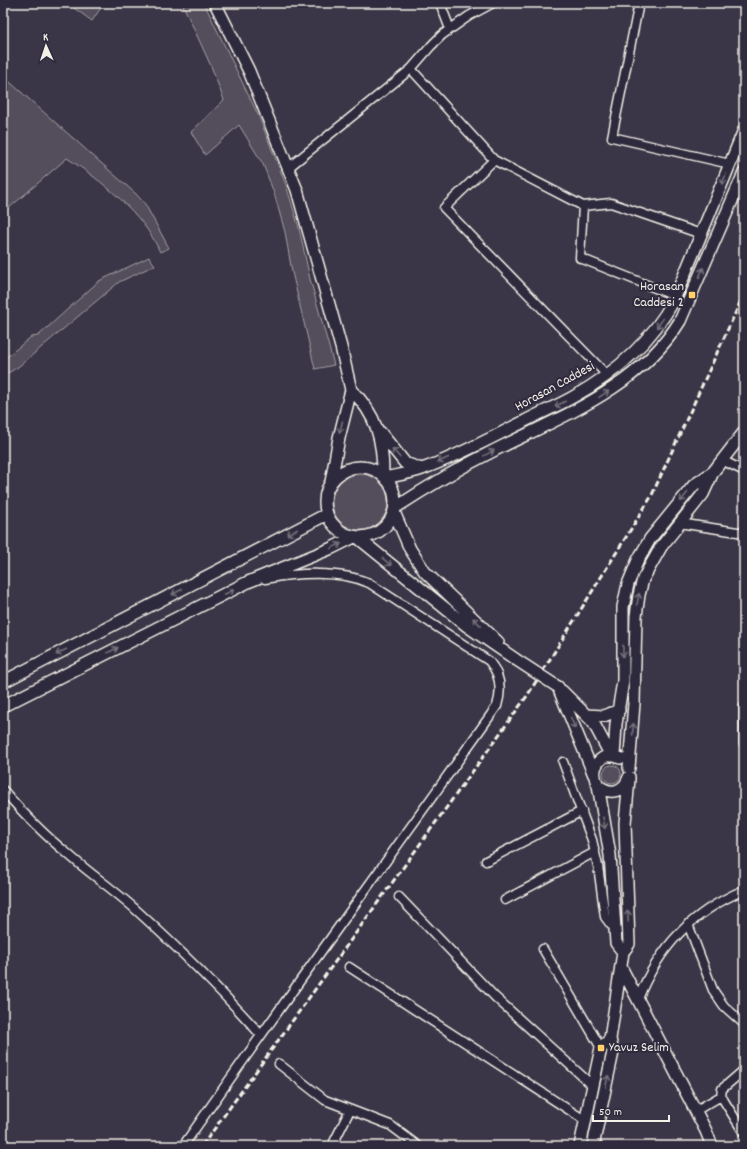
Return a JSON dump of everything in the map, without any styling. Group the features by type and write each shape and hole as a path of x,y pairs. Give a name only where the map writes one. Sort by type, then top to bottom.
{"street":[{"path":"215,3 249,71 297,190 352,390 339,438 331,482 325,496 324,503 332,524 343,533 356,537 492,645 558,687 593,722 613,756"},
{"path":"440,3 450,29"},
{"path":"288,168 411,69 431,46 450,29 468,16 492,3"},
{"path":"639,3 612,136 730,164"},
{"path":"411,69 494,160 583,206 611,203 701,234"},
{"name":"Horasan Caddesi","path":"385,477 421,469 486,441 556,406 588,388 607,375 636,351 650,336 667,312 675,296 744,130"},
{"path":"494,160 444,208 607,375"},
{"name":"Horasan Caddesi","path":"394,510 418,492 493,451 588,404 625,379 656,352 665,343 680,321 744,173"},
{"path":"583,206 580,258 675,296"},
{"path":"352,390 370,411 378,429 385,477"},
{"path":"378,429 405,463 421,469"},
{"path":"593,1146 613,1052 610,1039 623,952 629,944 625,823 634,703 635,628 639,595 644,579 661,547 702,494 713,472 744,432"},
{"path":"722,460 744,471"},
{"path":"331,482 341,472 355,467 370,468 385,477 392,486 394,493 394,510 410,549 425,572 515,659"},
{"path":"613,756 616,724 623,681 623,607 632,572 644,550 694,485 713,472"},
{"path":"3,706 248,582 356,537 372,535 379,532 389,522 394,510"},
{"path":"3,682 327,514"},
{"path":"679,523 744,533"},
{"path":"183,1146 260,1034 497,706 500,688 495,670 489,661 369,583 358,578 334,575 287,575 248,582"},
{"path":"558,687 596,780 610,855 616,943 623,952"},
{"path":"744,707 744,744"},
{"path":"586,715 604,716 619,710"},
{"path":"613,756 622,759 629,773 627,784 618,791 607,791 596,780 597,764 606,757 613,756"},
{"path":"563,762 582,811 595,852 605,917 615,927"},
{"path":"3,790 50,839 84,868 120,895 174,945 220,990 260,1034"},
{"path":"486,861 582,811"},
{"path":"505,900 595,852"},
{"path":"638,999 658,960 671,942 688,924 717,903 744,890"},
{"path":"399,897 495,997 593,1086"},
{"path":"688,924 713,990 724,1006 744,1024"},
{"path":"543,949 601,1048"},
{"path":"621,966 706,1131 712,1146"},
{"path":"349,967 586,1121"},
{"path":"580,1146 601,1048 610,1039"},
{"path":"279,1064 325,1100 390,1126 418,1146"},
{"path":"744,1070 722,1089 721,1096 744,1132"},
{"path":"695,1111 721,1096"},
{"path":"332,1146 350,1110"}],"shaded area":[{"path":"67,3 104,3 92,21"},
{"path":"182,3 204,3 259,117 286,185 299,228 310,279 334,365 315,369 292,272 285,232 274,193 263,164 239,125 205,155 191,132 224,100 211,66"},
{"path":"3,76 136,194 145,204 169,248 160,252 153,238 132,211 94,177 67,158 9,208 3,204"},
{"path":"149,257 155,265 119,282 18,367 3,376 3,360 31,337 38,336 99,281"},
{"path":"354,474 366,474 376,478 384,486 388,496 388,508 384,518 376,526 366,530 354,530 344,526 336,518 332,508 332,496 336,486 344,478"},
{"path":"612,765 618,768 621,774 618,780 612,783 606,780 603,774 606,768"}],"railway":[{"path":"202,1146 527,696 651,497 744,294"}],"place":[{"name":"Horasan Caddesi 2","path":"692,295"},
{"name":"Yavuz Selim","path":"601,1048"}]}
